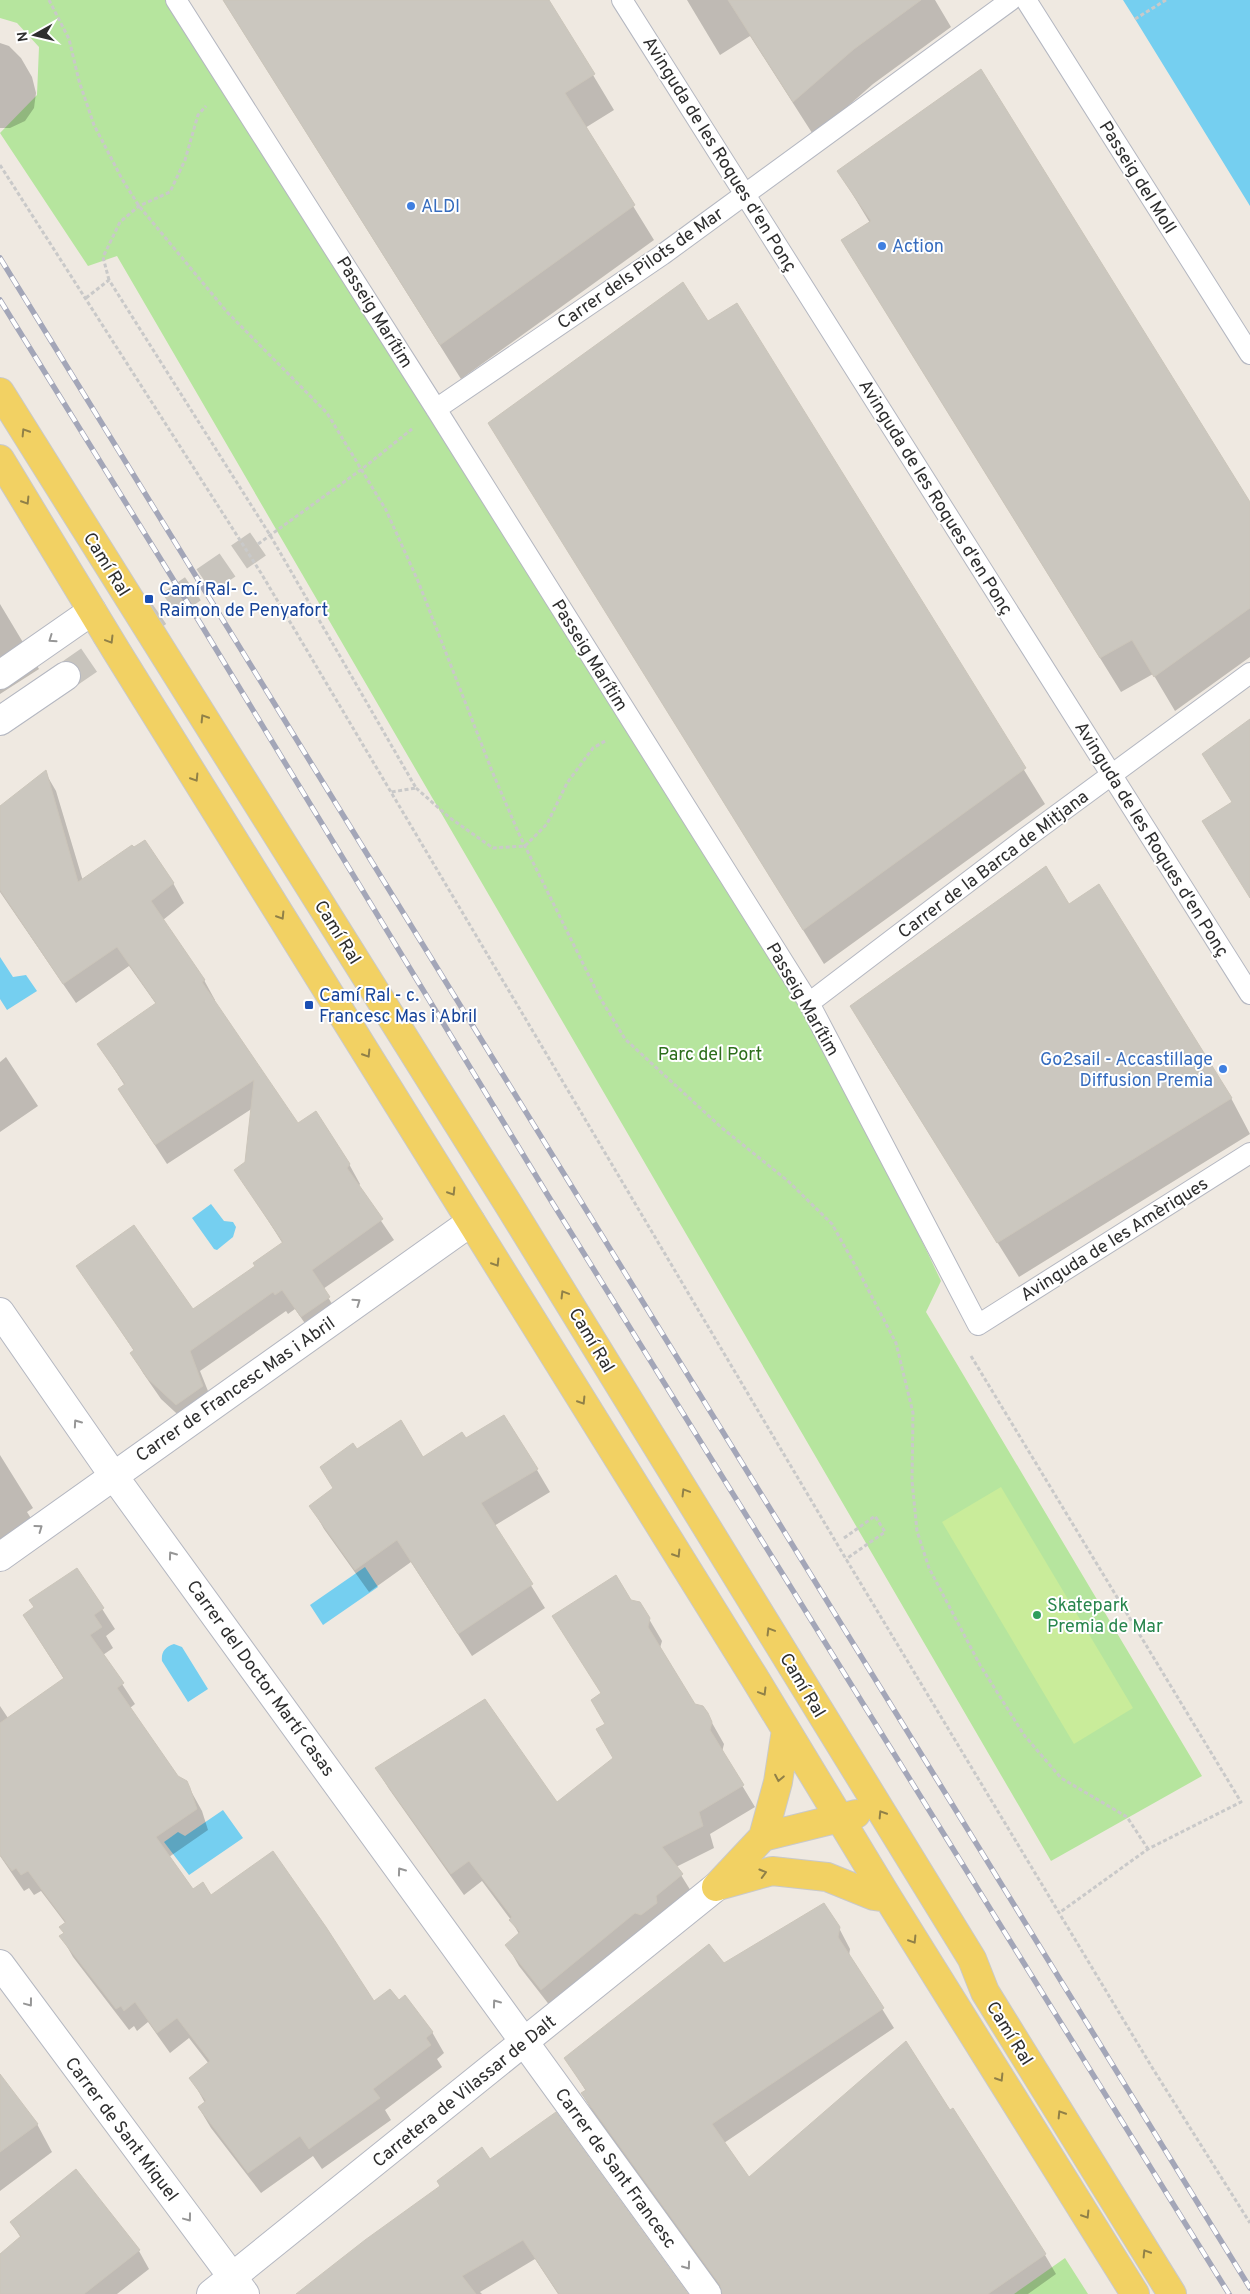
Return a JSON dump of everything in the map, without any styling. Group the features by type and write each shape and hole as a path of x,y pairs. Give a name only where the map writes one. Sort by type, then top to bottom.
{"main road":[{"name":"Camí Ral","path":"0,392 508,1202 972,1958 985,1992 1172,2294"},
{"name":"Camí Ral","path":"0,459 255,875 1135,2294"},
{"path":"716,1887 763,1838 778,1782 786,1730"},
{"path":"763,1838 856,1814 887,1850 953,1959 985,1992"},
{"path":"716,1887 772,1871 826,1877 874,1896 888,1898"}],"street":[{"path":"0,675 92,611"},
{"path":"0,721 66,676"},
{"name":"Carrer de Francesc Mas i Abril","path":"0,1557 470,1222"},
{"name":"Carrer del Doctor Martí Casas","path":"0,1312 113,1475 524,2042"},
{"name":"Carretera de Vilassar de Dalt","path":"211,2294 239,2285 524,2042 716,1887"},
{"name":"Carrer de Sant Miquel","path":"0,1964 239,2285"},
{"name":"Carrer de Sant Francesc","path":"524,2042 707,2294"}],"lane":[{"name":"Passeig Marítim","path":"176,0 436,409 809,1003 978,1325"},
{"name":"Avinguda de les Roques d'en Ponç","path":"622,0 1250,994"},
{"name":"Carrer dels Pilots de Mar","path":"436,409 662,255 1011,0"},
{"name":"Passeig del Moll","path":"1026,0 1250,354"},
{"name":"Carrer de la Barca de Mitjana","path":"809,1003 1250,673"},
{"name":"Avinguda de les Amèriques","path":"978,1325 1250,1153"}],"path":[{"path":"49,0 69,39 79,81 94,125 139,206 227,312 327,412 386,510 418,581 492,771 525,846 599,996 625,1038 722,1128 788,1181 832,1224 896,1343 913,1413 912,1481 917,1531 929,1568 980,1665 1024,1735 1061,1778 1127,1817 1148,1849"},
{"path":"1135,19 1166,0"},
{"path":"230,84 198,115 185,160 170,192 139,206 120,222 103,257 108,280 270,534 416,788 450,818 493,848 525,846 547,824 567,783 592,748 633,724"},
{"path":"0,165 261,573 846,1559 1059,1913 1250,2224"},
{"path":"86,298 108,280"},
{"path":"258,544 362,469 436,409"},
{"path":"391,792 416,788"},
{"path":"978,1325 960,1338 1241,1802 1148,1849 1059,1913"},
{"path":"844,1538 875,1516 885,1532 846,1559"}],"green space":[{"name":"Parc del Port","path":"0,0 176,0 809,1003 941,1281 926,1312 1202,1776 1051,1861 117,256 88,266 0,133 37,95 39,47 17,23 0,18"},
{"name":"Skatepark Premia de Mar","path":"1001,1487 1133,1708 1074,1744 942,1522"},
{"path":"1065,2258 1088,2294 1014,2294"}],"water":[{"path":"1123,0 1250,0 1250,206 1135,19"},
{"path":"0,957 13,977 26,975 37,991 7,1010 0,999"},
{"path":"211,1204 224,1221 233,1222 236,1227 233,1237 217,1250 214,1249 192,1218"},
{"path":"365,1567 378,1587 323,1625 310,1605"},
{"path":"174,1644 182,1647 208,1689 188,1702 162,1661 164,1650"},
{"path":"223,1810 243,1838 189,1875 164,1842 178,1832 185,1836"}],"building":[{"path":"223,0 549,0 595,74 565,93 635,205 440,345"},
{"path":"728,0 921,0 854,49 793,102"},
{"path":"981,69 1250,502 1250,608 1154,677 1132,640 1100,658 841,240 871,221 837,171"},
{"path":"683,282 708,321 737,303 1026,768 803,930 488,423"},
{"path":"1250,719 1250,898 1202,821 1232,802 1202,754"},
{"path":"46,770 78,882 132,845 134,847 145,840 174,883 151,901 205,980 202,982 298,1123 316,1111 350,1164 347,1168 383,1219 312,1270 330,1297 301,1317 282,1290 275,1295 273,1292 190,1351 203,1386 176,1405 148,1379 130,1353 134,1350 76,1266 134,1225 193,1309 255,1266 253,1263 283,1242 234,1170 245,1162 254,1080 155,1145 118,1089 125,1084 97,1044 156,1003 117,947 63,984 0,890 0,806"},
{"path":"1046,866 1069,904 1099,884 1232,1098 997,1243 850,1006"},
{"path":"504,1415 538,1469 481,1503 533,1584 458,1634 397,1540 355,1570 309,1506 333,1488 320,1467 353,1443 357,1449 401,1420 423,1457 462,1432 466,1438"},
{"path":"77,1568 104,1608 94,1615 102,1627 90,1635 124,1683 117,1688 178,1776 187,1781 190,1788 197,1809 156,1837 193,1889 203,1882 211,1895 273,1851 326,1927 374,2001 390,1989 399,2000 405,1995 433,2032 426,2038 431,2045 373,2089 380,2098 309,2149 300,2136 248,2173 198,2107 206,2101 189,2078 210,2061 177,2018 157,2033 135,2002 124,2011 121,2006 116,2009 59,1936 64,1933 59,1927 66,1922 28,1871 21,1875 16,1868 12,1871 0,1855 0,1723 64,1678 23,1615 34,1607 29,1600"},
{"path":"616,1575 631,1600 640,1602 650,1618 648,1627 695,1704 703,1706 708,1713 712,1722 710,1730 744,1785 699,1812 703,1826 662,1847 683,1874 656,1896 657,1903 641,1915 635,1913 541,1990 505,1945 520,1932 509,1920 512,1917 469,1861 451,1874 375,1768 485,1699 557,1802 613,1758 596,1729 605,1724 591,1700 601,1693 552,1616"},
{"path":"824,1903 840,1927 838,1937 884,2008 712,2124 749,2177 906,2041 950,2110 953,2108 1046,2254 988,2294 722,2294 720,2285 581,2093 586,2090 564,2058 709,1944 724,1963"},
{"path":"0,2074 38,2124 0,2152"},
{"path":"556,2112 688,2294 559,2294 523,2240 462,2276 476,2294 296,2294 365,2240 440,2186 437,2181 482,2147 490,2159"},
{"path":"76,2169 140,2250 84,2294 0,2294 0,2254 21,2236 10,2222"}],"tunnel":[{"path":"66,676 258,544"}],"railway":[{"path":"0,258 1250,2288"},
{"path":"0,300 194,613 547,1194 1229,2294"}],"place":[{"name":"ALDI","path":"411,206"},
{"name":"Action","path":"882,246"},
{"name":"Camí Ral- C. Raimon de Penyafort","path":"149,599"},
{"name":"Camí Ral - c. Francesc Mas i Abril","path":"309,1005"},
{"name":"Go2sail - Accastillage Diffusion Premia","path":"1223,1069"},
{"name":"Skatepark Premia de Mar","path":"1037,1615"}]}
